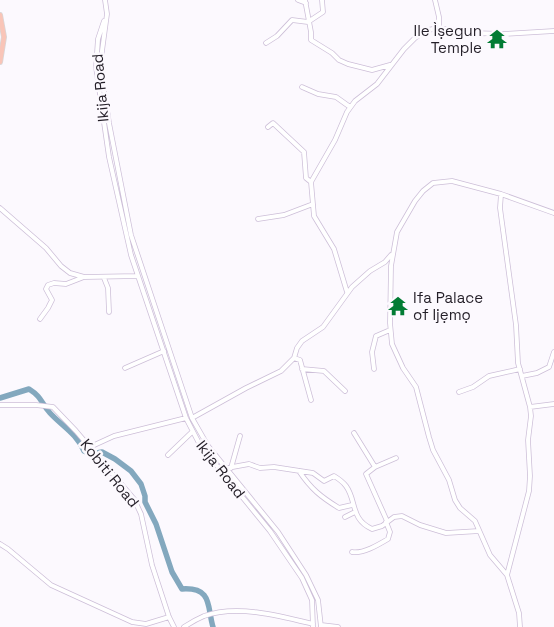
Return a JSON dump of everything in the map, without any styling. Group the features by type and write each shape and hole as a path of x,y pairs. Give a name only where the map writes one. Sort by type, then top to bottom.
{"main road":[{"path":"0,15 4,37 0,62"}],"street":[{"path":"105,0 107,14"},
{"path":"298,0 305,2 311,32 310,40 332,52 339,60 361,68 372,70 390,65"},
{"path":"266,43 277,36 292,20 308,22 323,12 322,0"},
{"path":"435,0 439,17 439,28"},
{"name":"Ikija Road","path":"107,14 98,39 96,77 108,157 127,241 138,276 192,432 200,445 270,531 302,578 312,600 313,625"},
{"name":"Ikija Road","path":"107,14 102,51 102,78 108,123 131,236 192,418 208,446 229,468 278,532 306,575 316,592 321,626"},
{"path":"347,292 338,257 314,216 311,182 335,140 350,107 377,84 404,49 423,32 439,28 472,33 504,34 554,31"},
{"path":"302,87 318,94 336,97 350,107"},
{"path":"268,127 275,123 304,152 306,178 311,182"},
{"path":"520,627 519,613 507,575 493,560 475,521 457,505 448,480 433,450 416,387 403,368 396,353 390,330 392,253 397,232 404,220 423,191 433,183 452,181 501,194 554,214"},
{"path":"501,194 500,208 506,239 520,370 530,407 528,440 529,491 507,575"},
{"path":"258,219 284,214 313,204"},
{"path":"0,208 46,248 66,271 84,277 138,276"},
{"path":"192,418 281,371 294,358 299,344 324,327 347,292 370,270 385,262 392,253"},
{"path":"40,319 52,300 46,289 48,285 54,283 66,284 84,277"},
{"path":"104,278 108,288 109,312"},
{"path":"374,369 372,352 376,336 390,330"},
{"path":"125,368 164,351"},
{"path":"522,376 537,373 549,367 554,352"},
{"path":"294,358 300,360 311,400"},
{"path":"302,369 324,371 345,391"},
{"path":"459,392 473,387 489,376 520,370"},
{"path":"530,407 554,404"},
{"name":"Kobiti Road","path":"0,405 53,407 95,452 140,508 152,565 174,627"},
{"path":"90,447 114,436 186,418"},
{"path":"168,455 192,432"},
{"path":"354,433 375,467"},
{"path":"229,468 240,436"},
{"path":"352,552 356,553 367,550 388,539 390,532 366,474 375,467 396,458"},
{"path":"229,468 249,464 260,468 274,467 313,473 324,481 332,476 336,477 347,487 355,512 364,524 372,529 394,517 402,516 420,525 446,533 479,531"},
{"path":"299,471 313,491 326,500 339,508 352,505"},
{"path":"345,518 355,512"},
{"path":"0,544 51,585 132,622 146,624 169,617"},
{"path":"184,627 207,615 247,611 313,625"},
{"path":"321,626 338,627"}],"waterway":[{"path":"0,398 29,389 34,392 50,413 73,435 84,451 91,454 102,452 131,471 141,484 145,502 156,524 172,572 182,589 192,589 204,595 209,606 213,627"}],"place":[{"name":"Ile Ìṣegun Temple","path":"497,39"},
{"name":"Ifa Palace of Ijẹmọ","path":"398,306"}]}
